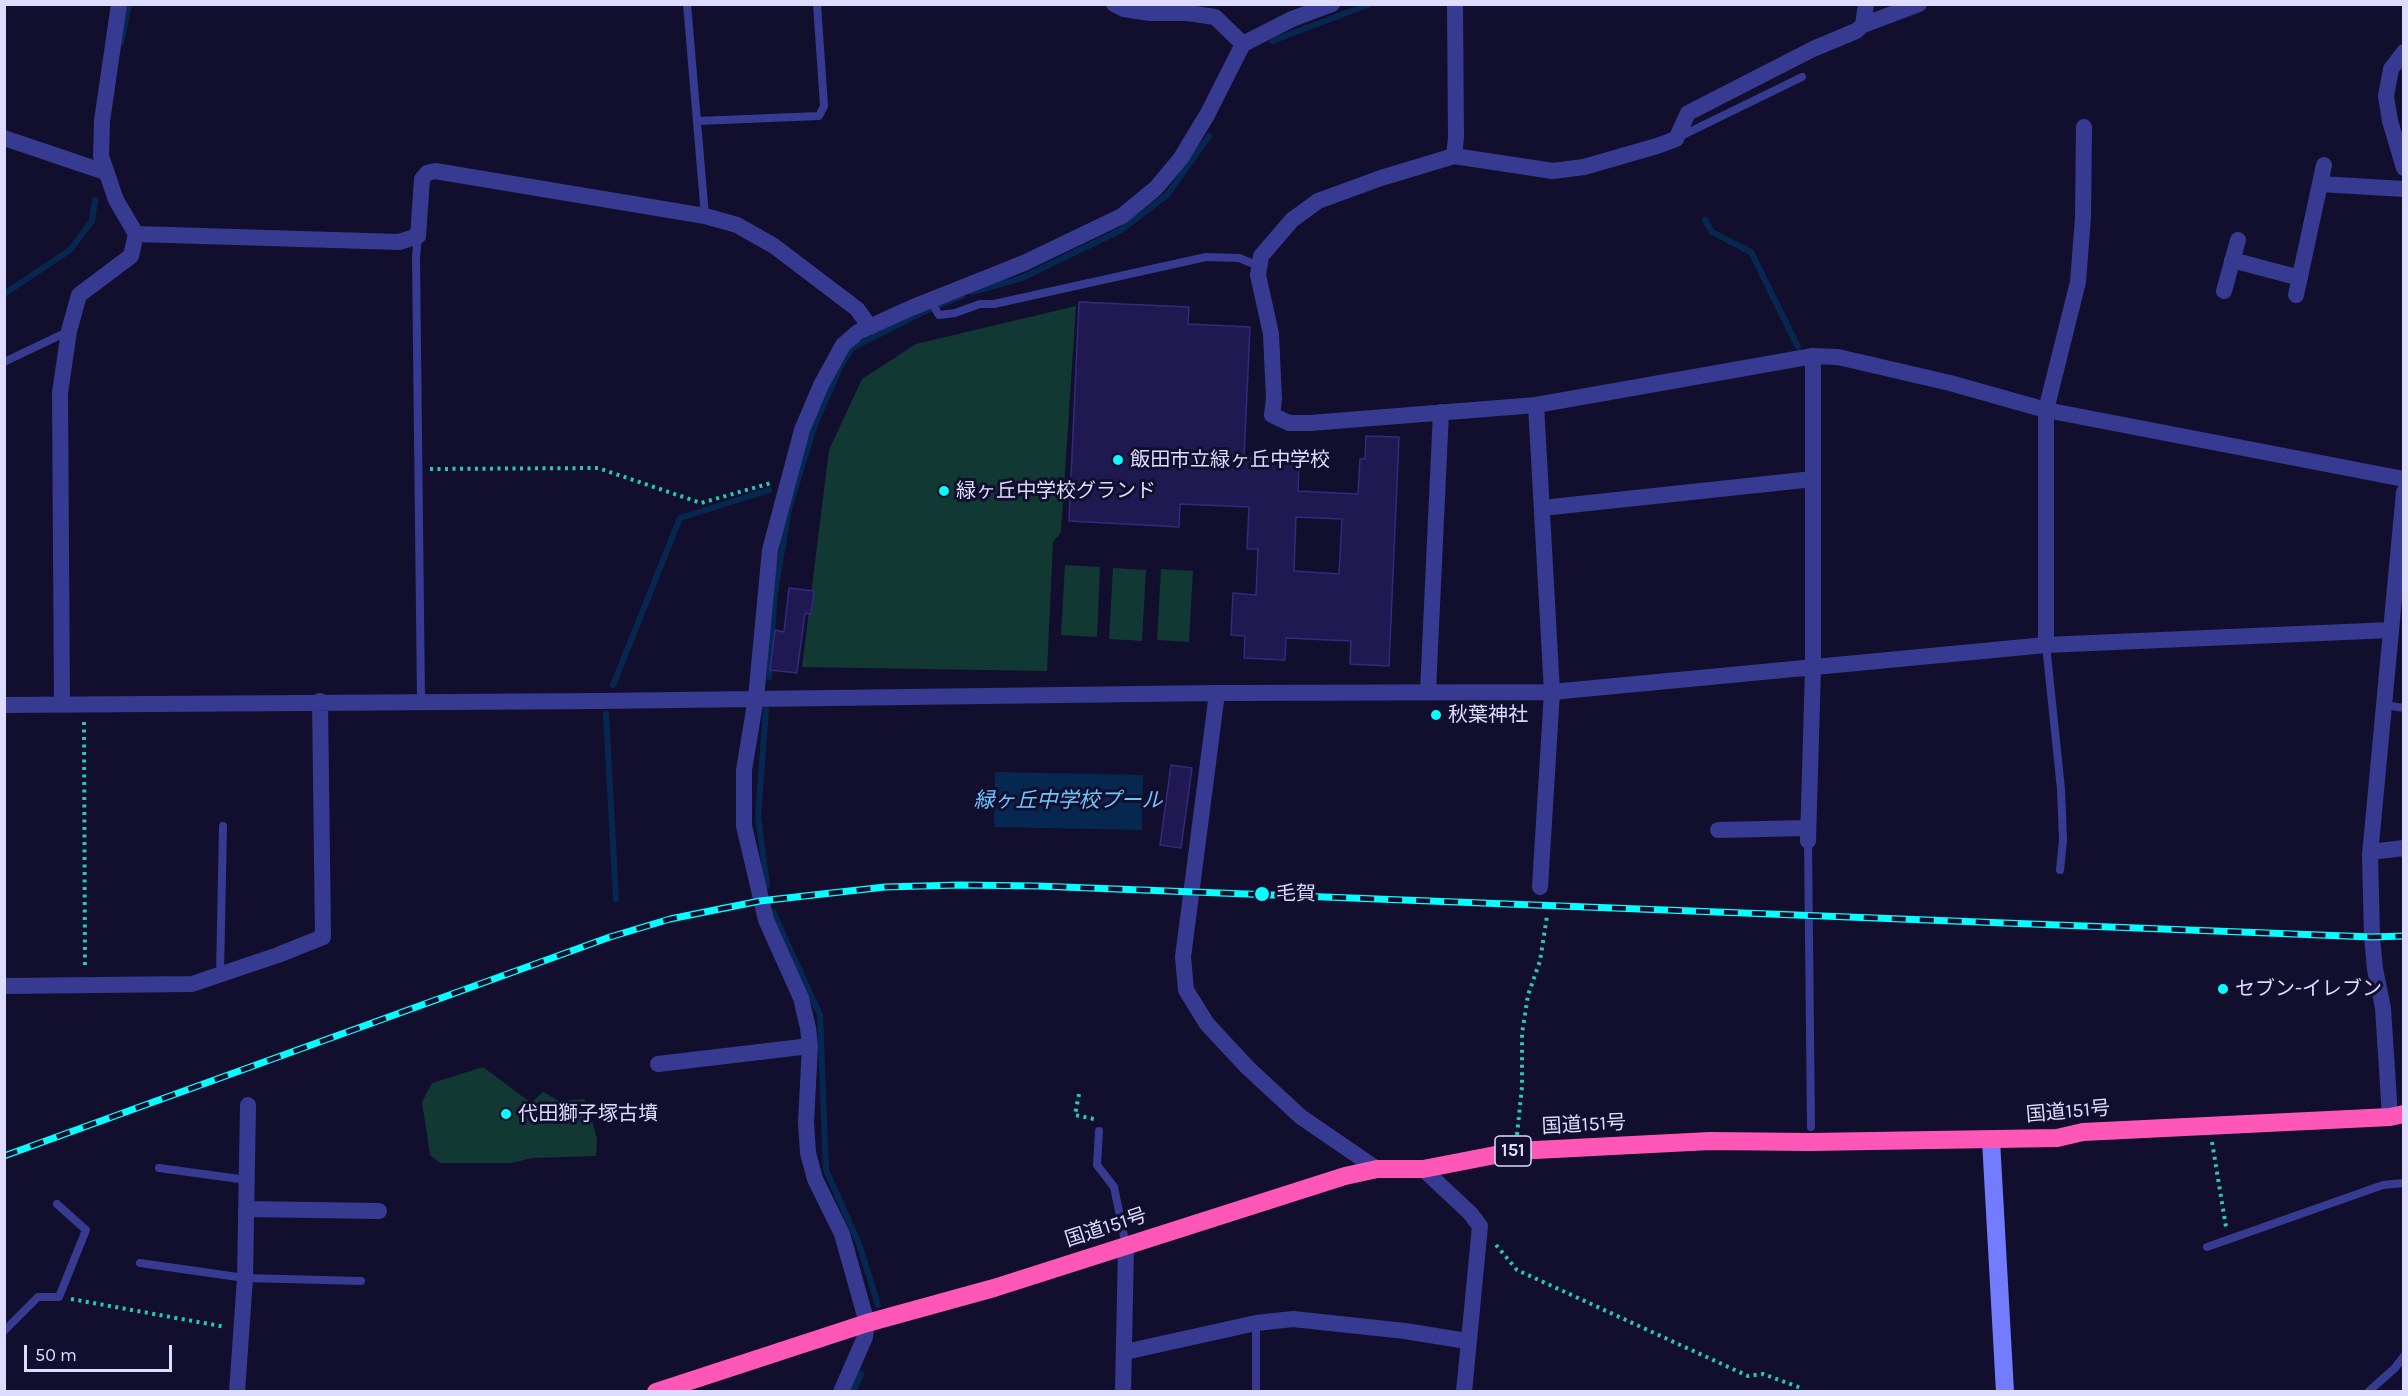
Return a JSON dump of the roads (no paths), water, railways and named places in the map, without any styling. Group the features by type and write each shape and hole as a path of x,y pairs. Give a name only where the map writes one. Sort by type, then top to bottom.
{"highway":[{"name":"国道151号","path":"656,1392 867,1323 994,1288 1345,1176 1377,1169 1423,1169 1516,1150 1710,1141 1810,1142 2057,1138 2082,1132 2397,1115"}],"street":[{"path":"62,704 60,393 69,331 79,295 131,256 136,234 116,200 101,156 102,121 119,4"},
{"path":"1114,4 1124,9 1150,13 1188,14 1215,11 1243,44"},
{"path":"841,1392 865,1337 867,1323 845,1244 815,1179 808,1153 806,1122 810,1046 801,998 766,920 744,826 744,770 756,698 770,550 802,430 821,385 843,345 858,332 1024,263 1089,234 1122,216 1156,188 1181,158 1207,115 1243,44 1292,19 1332,4"},
{"path":"1454,156 1456,138 1455,4"},
{"path":"1863,25 1866,4"},
{"path":"1919,4 1863,25 1856,31 1813,49 1688,113 1676,139 1584,167 1553,171 1454,156 1381,178 1318,201 1292,220 1279,234 1262,256 1259,266 1258,275 1271,334 1274,399 1272,415 1289,423 1310,423 1536,405 1813,356 1849,360 1950,383 2046,410 2403,479"},
{"path":"2403,52 2391,69 2386,96 2390,121 2403,168"},
{"path":"2046,645 2046,410 2078,282 2083,218 2084,127"},
{"path":"4,138 105,172"},
{"path":"2232,260 2298,286 2324,165"},
{"path":"136,234 399,243 418,236 422,180 427,173 435,171 705,216 737,225 774,246 857,309 870,327"},
{"path":"2320,184 2403,189"},
{"path":"2224,291 2238,240"},
{"path":"1718,830 1807,835 1813,668 1813,356"},
{"path":"1536,405 1552,692 1540,887"},
{"path":"1428,691 1441,412"},
{"path":"1542,508 1813,479"},
{"path":"2397,1115 2383,1008 2374,969 2370,852 2403,492"},
{"path":"4,705 1428,691 1552,692 2046,645 2391,630"},
{"path":"1216,693 1183,957 1186,990 1207,1023 1248,1068 1301,1117 1377,1169"},
{"path":"4,986 192,984 323,937 320,701"},
{"path":"2370,852 2403,848"},
{"path":"658,1064 810,1046"},
{"path":"237,1392 245,1278 248,1105"},
{"path":"1991,1140 2005,1392"},
{"path":"1423,1169 1470,1213 1480,1226 1467,1341 1464,1392"},
{"path":"246,1209 379,1212"},
{"path":"1123,1392 1126,1246"},
{"path":"1125,1352 1256,1323 1293,1319 1337,1322 1467,1341"}],"lane":[{"path":"687,4 705,216"},
{"path":"697,121 819,116 824,106 817,4"},
{"path":"1676,139 1802,77"},
{"path":"418,236 416,256 417,469 421,701"},
{"path":"930,301 939,315 955,314 980,304 994,304 1206,256 1239,258 1259,266"},
{"path":"4,362 69,331"},
{"path":"2046,645 2061,789 2063,840 2060,870"},
{"path":"2384,705 2403,708"},
{"path":"220,974 223,826"},
{"path":"1807,835 1811,1127"},
{"path":"1099,1131 1097,1165 1114,1186 1126,1246"},
{"path":"159,1168 247,1180"},
{"path":"2207,1247 2383,1185 2403,1183"},
{"path":"4,1331 38,1297 59,1297 86,1230 57,1204"},
{"path":"140,1263 245,1278 361,1281"},
{"path":"1256,1323 1256,1392"},
{"path":"2368,1392 2396,1368 2403,1356"}],"water":[{"name":"緑ヶ丘中学校プール","path":"995,772 1143,775 1142,830 994,827"}],"waterway":[{"path":"121,43 129,4"},
{"path":"1272,41 1370,4"},
{"path":"972,292 1022,278 1121,230 1167,195 1209,136"},
{"path":"4,294 70,250 92,221 95,200"},
{"path":"1705,220 1712,232 1751,252 1798,347"},
{"path":"769,677 775,592 789,509 814,427 841,365 852,348 921,313 962,296"},
{"path":"613,685 680,518 769,490"},
{"path":"766,710 758,816 767,886"},
{"path":"606,714 616,899"},
{"path":"773,912 820,1015 826,1170 859,1244 878,1305"},
{"path":"853,1392 861,1374"}],"railway":[{"path":"4,1156 610,937 670,919 760,901 885,887 1037,886 2372,937 2404,936"}],"place":[{"name":"飯田市立緑ヶ丘中学校","path":"1118,460"},
{"name":"緑ヶ丘中学校グランド","path":"944,491"},
{"name":"秋葉神社","path":"1436,715"},
{"name":"毛賀","path":"1262,894"},
{"name":"セブン-イレブン","path":"2223,989"},
{"name":"代田獅子塚古墳","path":"506,1114"}]}
